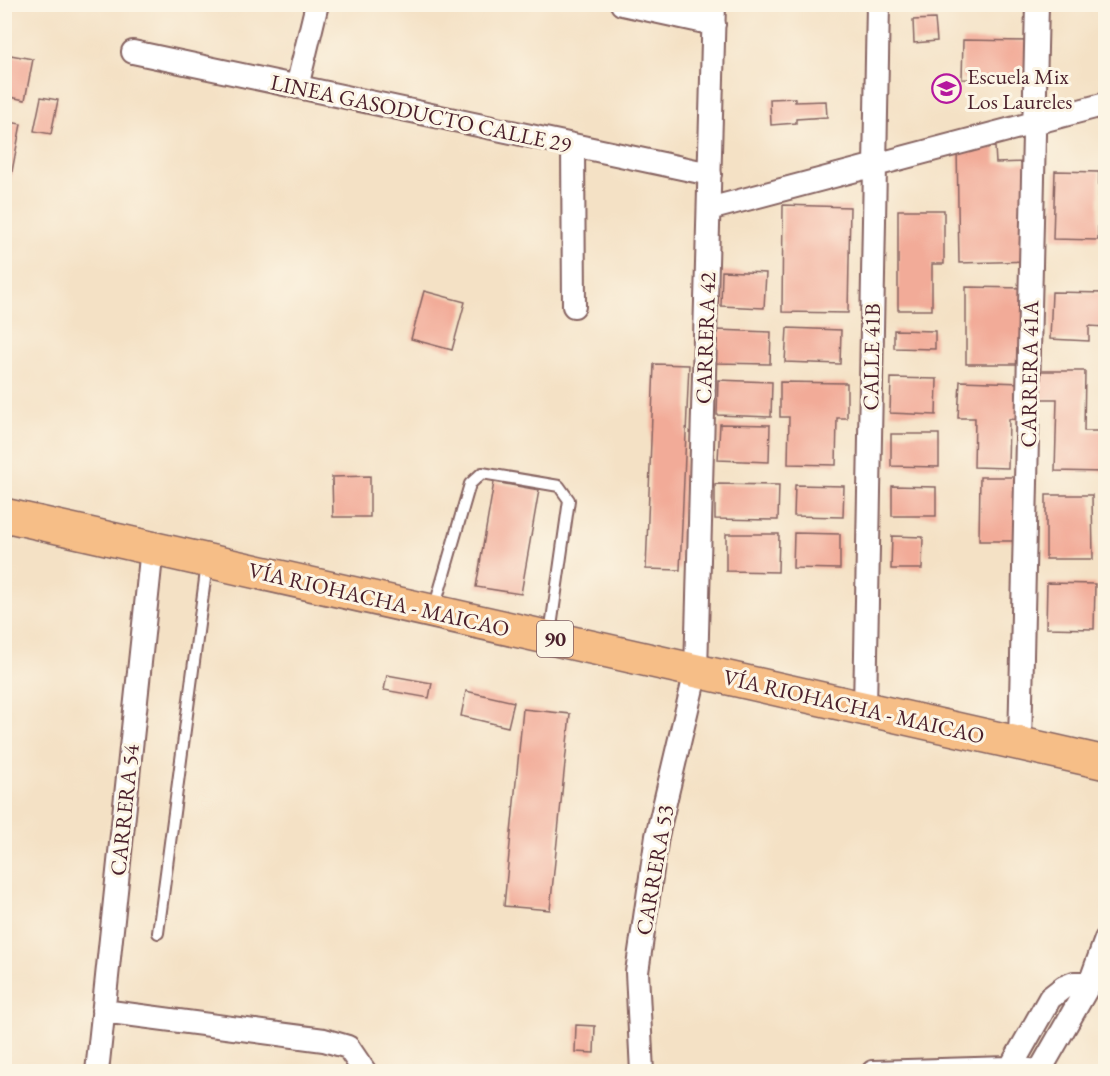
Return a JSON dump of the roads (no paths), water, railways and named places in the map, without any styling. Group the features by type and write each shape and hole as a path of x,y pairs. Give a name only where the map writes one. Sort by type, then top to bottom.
{"highway":[{"name":"VÍA RIOHACHA - MAICAO","path":"4,515 1106,763"}],"street":[{"path":"297,87 317,4"},
{"path":"622,4 714,14"},
{"name":"CALLE 41B","path":"866,709 878,4"},
{"name":"CARRERA 41A","path":"1020,743 1037,4"},
{"name":"CARRERA 42","path":"696,671 714,14"},
{"name":"LINEA GASODUCTO CALLE 29","path":"133,52 710,174"},
{"path":"709,209 1106,104"},
{"path":"573,145 574,306"},
{"name":"CARRERA 54","path":"97,1071 152,548"},
{"name":"CARRERA 53","path":"642,1071 637,972 657,836 696,671"},
{"path":"873,1071 1039,1071 1090,983 1106,939"},
{"path":"1009,1070 1050,998 1064,987 1074,983 1090,983"},
{"path":"103,1011 324,1040 348,1047 365,1071"}],"lane":[{"path":"434,612 470,484 482,473 559,486 569,500 549,637"},
{"path":"158,933 207,561"}],"place":[{"name":"Escuela Mix Los Laureles","path":"946,89"}]}
